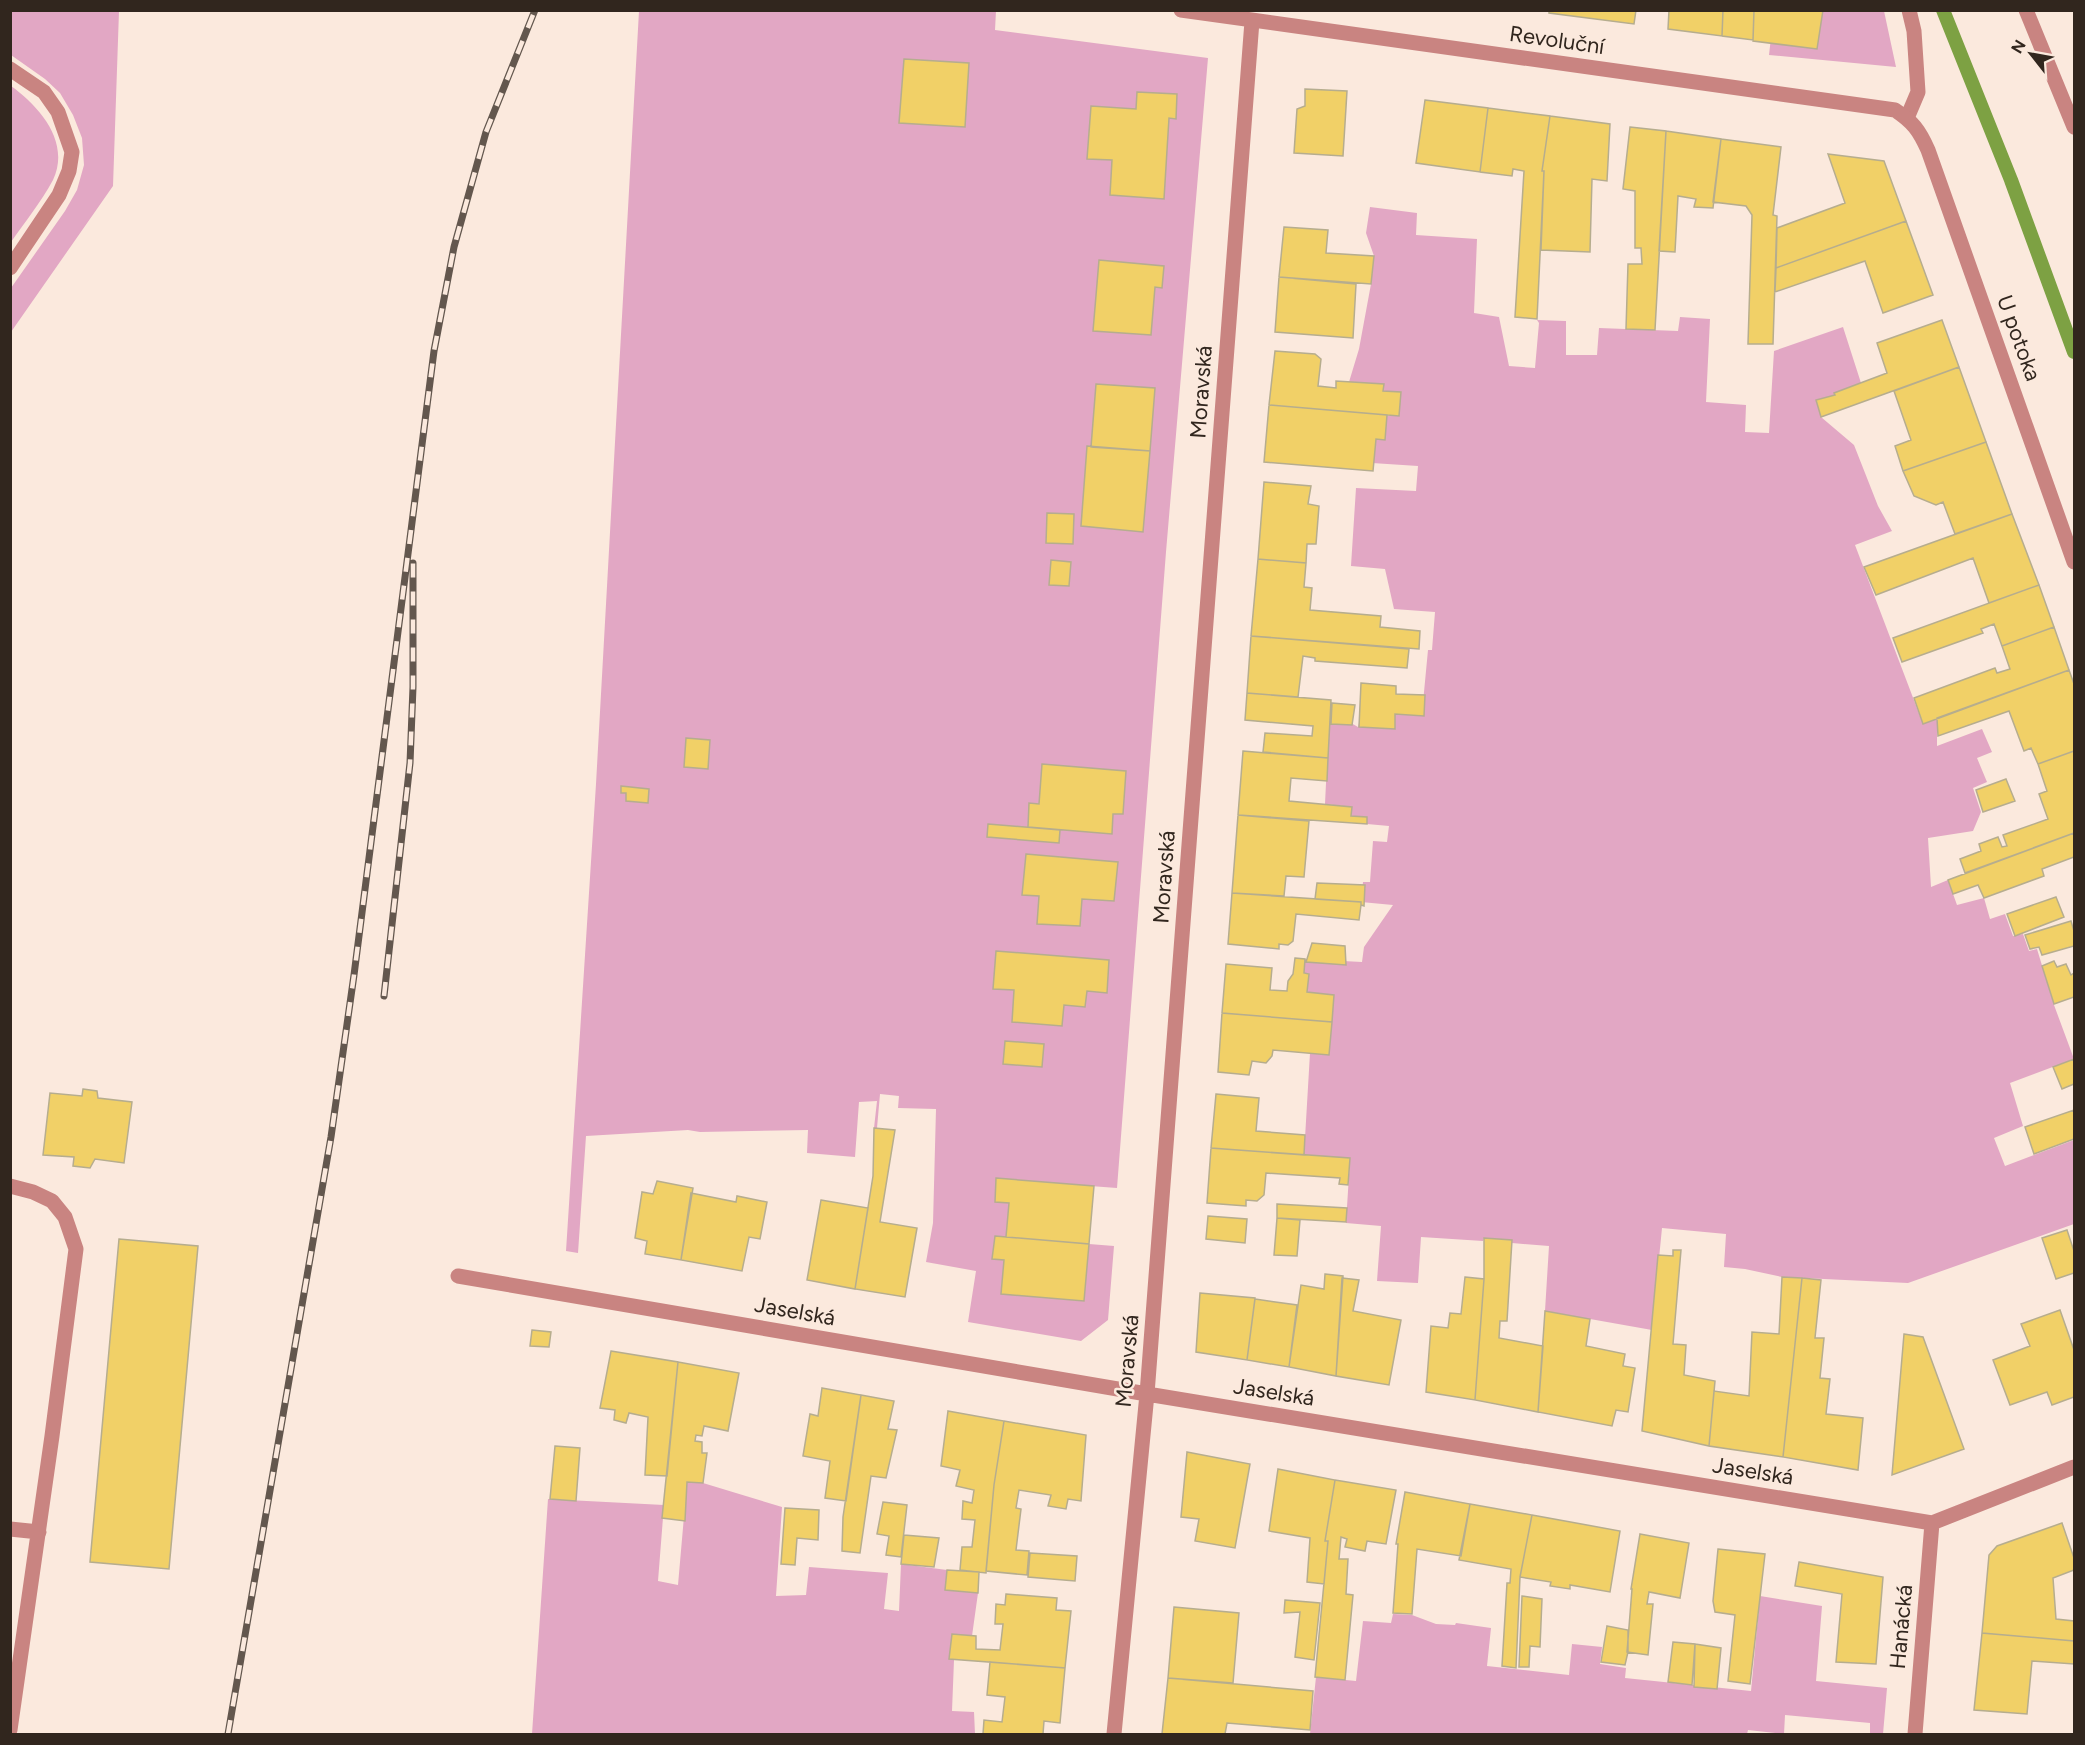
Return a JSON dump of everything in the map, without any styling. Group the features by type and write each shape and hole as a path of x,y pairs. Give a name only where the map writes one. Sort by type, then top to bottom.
{"street":[{"name":"Revoluční","path":"1181,10 1876,106 1895,110 1919,130"},
{"path":"1907,118 1918,92 1914,30 1909,10"},
{"path":"2026,10 2074,127"},
{"name":"Moravská","path":"1114,1734 1148,1394 1252,21"},
{"path":"10,69 44,92 58,112 72,152 69,171 59,195 10,268"},
{"name":"U potoka","path":"1919,130 2074,562"},
{"path":"10,1186 33,1192 52,1201 65,1217 76,1249 39,1532 10,1730"},
{"name":"Jaselská","path":"458,1276 1148,1394 1932,1523"},
{"path":"1932,1523 2074,1467"},
{"name":"Hanácká","path":"1915,1734 1932,1523"},
{"path":"10,1529 39,1532"}],"shaded area":[{"path":"11,10 119,11 113,186 11,332 11,288 65,211 77,190 84,165 82,138 73,115 60,93 45,79 11,55"},
{"path":"639,11 996,11 995,30 1208,58 1166,552 1117,1188 996,1179 995,1202 1009,1203 1006,1237 995,1237 992,1258 1004,1260 1001,1293 1084,1301 1089,1244 1114,1246 1108,1320 1081,1341 968,1322 976,1271 926,1262 933,1223 936,1109 898,1108 899,1096 880,1094 877,1128 874,1128 877,1101 859,1102 855,1157 807,1153 808,1130 700,1132 688,1130 586,1136 578,1253 566,1251 596,784"},
{"path":"1774,11 1884,11 1896,67 1769,55"},
{"path":"11,86 32,104 49,126 58,152 58,166 53,180 11,242"},
{"path":"1370,207 1417,213 1416,235 1477,239 1474,313 1499,317 1509,366 1535,368 1539,323 1537,320 1566,321 1566,355 1597,355 1599,328 1678,331 1680,317 1710,319 1706,402 1746,405 1745,432 1769,433 1774,351 1843,327 1861,383 1834,393 1835,395 1816,400 1821,417 1854,445 1878,506 1892,531 1855,545 1923,724 1937,718 1937,746 1982,729 1992,752 1977,758 1987,782 1973,788 1981,812 1973,831 1928,838 1931,887 1948,880 1957,905 1984,898 1990,919 2005,914 2013,936 2023,934 2029,951 2037,949 2074,1059 2010,1083 2023,1126 1994,1138 2005,1166 2074,1140 2074,1224 1908,1283 1782,1277 1724,1267 1726,1234 1662,1228 1652,1330 1545,1311 1549,1246 1484,1238 1483,1241 1421,1237 1418,1283 1377,1281 1381,1226 1346,1223 1350,1159 1304,1155 1310,1053 1329,1054 1334,995 1307,992 1309,974 1304,973 1305,959 1362,962 1364,947 1393,905 1361,902 1363,882 1370,882 1373,841 1387,842 1389,826 1367,824 1367,817 1351,816 1352,807 1325,804 1329,721 1351,723 1358,727 1359,723 1392,725 1393,711 1422,713 1428,650 1432,650 1435,612 1394,609 1385,569 1351,566 1356,488 1416,491 1418,466 1372,463 1374,415 1398,416 1401,392 1383,391 1383,384 1349,382 1359,349 1371,284 1374,256 1366,233"},
{"path":"687,1482 703,1483 782,1507 776,1596 806,1595 809,1567 888,1573 884,1609 899,1611 901,1564 947,1570 946,1590 978,1593 972,1636 952,1635 950,1659 954,1660 952,1711 974,1712 975,1734 532,1734 548,1499 664,1505 658,1581 678,1585"},
{"path":"1760,1596 1822,1606 1816,1681 1887,1688 1883,1734 1870,1734 1870,1723 1785,1715 1784,1734 1748,1730 1747,1734 1310,1734 1316,1677 1356,1681 1363,1621 1391,1623 1393,1614 1412,1615 1436,1624 1455,1625 1456,1623 1491,1628 1487,1666 1569,1675 1572,1644 1602,1647 1600,1664 1626,1668 1625,1678 1751,1691"}],"building":[{"path":"1549,10 1636,10 1634,24 1549,13"},
{"path":"1669,10 1723,10 1722,36 1668,29"},
{"path":"1723,10 1754,10 1753,40 1722,36"},
{"path":"1754,10 1823,10 1817,49 1753,41"},
{"path":"904,59 969,63 965,127 899,123"},
{"path":"1305,89 1347,91 1343,156 1294,153 1297,109 1305,106"},
{"path":"1137,92 1177,94 1176,119 1169,118 1164,199 1110,195 1112,160 1087,159 1091,106 1136,109"},
{"path":"1425,100 1488,108 1480,172 1416,163"},
{"path":"1488,108 1550,116 1542,171 1544,171 1537,319 1515,317 1524,171 1513,169 1512,176 1480,172"},
{"path":"1550,116 1610,124 1607,181 1592,179 1590,252 1541,250 1544,171 1542,171"},
{"path":"1630,127 1666,131 1655,330 1626,329 1628,264 1642,264 1641,248 1635,248 1635,191 1623,189"},
{"path":"1666,131 1721,139 1713,208 1694,207 1696,199 1678,196 1675,252 1659,251"},
{"path":"1721,139 1781,147 1773,215 1777,216 1773,344 1748,344 1752,215 1746,206 1713,202"},
{"path":"1828,154 1884,161 1906,221 1776,268 1777,228 1845,203"},
{"path":"1906,221 1933,295 1883,313 1865,261 1775,292 1776,268"},
{"path":"1284,227 1328,230 1326,253 1374,256 1371,284 1279,277"},
{"path":"1099,260 1164,266 1162,288 1155,287 1151,335 1093,331"},
{"path":"1279,277 1356,284 1353,338 1275,332"},
{"path":"1942,320 1959,367 1821,417 1816,400 1835,395 1834,393 1887,373 1877,343"},
{"path":"1275,351 1315,354 1321,359 1318,386 1336,388 1336,381 1384,384 1383,391 1401,392 1399,416 1269,405"},
{"path":"1959,367 1986,442 1903,471 1895,446 1911,440 1894,391"},
{"path":"1096,384 1155,388 1150,451 1091,447"},
{"path":"1269,405 1387,415 1385,440 1376,439 1373,471 1264,462"},
{"path":"1986,442 2012,514 1955,534 1943,502 1936,505 1914,496 1903,471"},
{"path":"1087,446 1150,451 1143,532 1081,526"},
{"path":"1264,482 1311,486 1308,504 1319,506 1316,544 1307,544 1306,563 1258,559"},
{"path":"1047,513 1074,514 1073,544 1046,543"},
{"path":"2012,514 2039,585 1989,603 1973,558 1876,595 1864,567"},
{"path":"1258,559 1306,563 1304,587 1312,588 1310,610 1381,616 1380,627 1420,631 1419,649 1251,636"},
{"path":"1051,560 1071,562 1069,586 1049,585"},
{"path":"2039,585 2054,627 2002,646 1994,624 1981,629 1983,633 1902,662 1893,638"},
{"path":"2054,627 2069,670 1923,724 1914,698 1995,668 1997,673 2010,669 2002,646"},
{"path":"1251,636 1409,649 1407,668 1315,661 1315,658 1303,656 1298,697 1247,693"},
{"path":"2069,670 2074,684 2074,751 2038,764 2031,748 2024,751 2009,711 1938,736 1937,718"},
{"path":"1361,683 1396,686 1396,694 1425,695 1424,716 1395,714 1395,729 1359,727"},
{"path":"1247,693 1331,700 1328,758 1263,752 1265,733 1312,736 1313,726 1245,720"},
{"path":"1332,703 1355,705 1352,725 1331,724"},
{"path":"686,738 710,740 708,769 684,767"},
{"path":"1243,751 1328,758 1327,781 1291,778 1289,801 1352,807 1351,816 1367,817 1367,824 1238,815"},
{"path":"2074,751 2074,833 1965,873 1960,859 1981,851 1979,844 1998,837 2002,847 2007,846 2003,835 2048,819 2039,794 2047,791 2038,764"},
{"path":"1042,764 1126,771 1123,814 1113,814 1112,834 1028,827 1029,803 1039,804"},
{"path":"2006,779 2015,801 1983,812 1976,790"},
{"path":"621,786 649,789 648,803 626,801 626,793 621,793"},
{"path":"1238,815 1309,821 1304,877 1286,876 1284,896 1232,893"},
{"path":"988,824 1060,830 1059,843 987,837"},
{"path":"2074,833 2074,857 2042,869 2044,876 1984,898 1978,885 1953,894 1948,880"},
{"path":"1026,854 1118,862 1114,901 1082,899 1080,926 1037,924 1039,896 1022,895"},
{"path":"1317,883 1365,885 1364,906 1361,902 1315,899"},
{"path":"1232,893 1361,902 1359,920 1296,914 1293,941 1288,945 1279,944 1279,949 1228,944"},
{"path":"2056,897 2064,917 2015,936 2007,914"},
{"path":"2071,921 2074,946 2042,955 2039,947 2030,949 2025,935"},
{"path":"1312,943 1345,946 1346,965 1306,962"},
{"path":"996,951 1109,960 1107,993 1087,991 1085,1007 1064,1005 1062,1026 1012,1022 1014,990 993,989"},
{"path":"1295,958 1305,959 1304,973 1309,974 1307,992 1334,995 1332,1022 1222,1013 1226,964 1272,968 1270,990 1287,991 1288,981 1293,974"},
{"path":"2054,961 2057,967 2066,964 2071,975 2074,973 2074,997 2054,1004 2042,966"},
{"path":"1222,1013 1332,1022 1329,1055 1273,1050 1272,1056 1266,1063 1252,1061 1249,1075 1218,1072"},
{"path":"1005,1041 1044,1044 1042,1067 1003,1064"},
{"path":"2074,1059 2074,1084 2062,1089 2053,1067"},
{"path":"83,1089 97,1091 98,1098 132,1102 124,1163 95,1159 90,1168 73,1166 74,1157 43,1155 50,1093 82,1096"},
{"path":"1216,1094 1259,1098 1256,1131 1305,1135 1304,1155 1211,1148"},
{"path":"2074,1110 2074,1139 2034,1154 2025,1127"},
{"path":"874,1128 895,1130 880,1222 917,1228 905,1297 855,1289 873,1176"},
{"path":"1211,1148 1350,1158 1348,1185 1339,1184 1340,1178 1266,1173 1264,1195 1257,1201 1246,1200 1246,1206 1207,1203"},
{"path":"996,1178 1094,1186 1089,1244 1006,1237 1009,1203 995,1202"},
{"path":"657,1181 693,1188 681,1260 645,1254 647,1241 635,1238 642,1192 653,1194"},
{"path":"691,1193 736,1202 737,1196 767,1202 760,1239 749,1237 742,1271 681,1260"},
{"path":"821,1200 868,1208 855,1289 807,1280"},
{"path":"1277,1204 1347,1208 1346,1222 1277,1218"},
{"path":"1208,1216 1247,1219 1245,1243 1206,1239"},
{"path":"1277,1218 1300,1220 1297,1256 1274,1255"},
{"path":"2067,1230 2074,1251 2074,1273 2056,1279 2042,1238"},
{"path":"995,1236 1089,1244 1084,1301 1001,1294 1004,1260 992,1259"},
{"path":"1484,1238 1512,1240 1507,1321 1500,1321 1499,1338 1543,1346 1538,1412 1475,1400 1484,1279"},
{"path":"119,1239 198,1246 169,1569 90,1562"},
{"path":"1673,1250 1681,1250 1673,1344 1686,1345 1684,1375 1715,1381 1709,1446 1642,1431 1658,1255 1673,1256"},
{"path":"1325,1274 1343,1276 1336,1376 1289,1367 1301,1285 1324,1289"},
{"path":"1465,1277 1484,1279 1475,1400 1426,1392 1431,1326 1448,1328 1450,1313 1461,1314"},
{"path":"1782,1277 1802,1278 1783,1457 1709,1446 1714,1391 1749,1396 1752,1332 1779,1334"},
{"path":"1342,1278 1359,1280 1353,1311 1401,1320 1389,1385 1336,1376"},
{"path":"1802,1278 1821,1280 1815,1338 1824,1338 1820,1378 1830,1379 1826,1414 1863,1418 1858,1470 1783,1457"},
{"path":"1200,1293 1255,1298 1247,1360 1196,1352"},
{"path":"1255,1299 1297,1305 1289,1367 1247,1360"},
{"path":"2060,1310 2074,1350 2074,1397 2052,1405 2047,1392 2010,1405 1993,1360 2030,1346 2021,1324"},
{"path":"1545,1311 1590,1319 1586,1346 1625,1354 1623,1366 1635,1368 1628,1412 1616,1410 1612,1426 1538,1412"},
{"path":"532,1330 551,1332 549,1347 530,1346"},
{"path":"1904,1334 1923,1337 1964,1449 1892,1475"},
{"path":"611,1351 678,1362 667,1476 645,1475 648,1417 629,1413 626,1423 614,1420 615,1410 600,1408"},
{"path":"678,1362 739,1373 728,1431 704,1426 702,1436 696,1435 695,1441 702,1442 702,1453 707,1453 703,1483 687,1482 685,1521 662,1518"},
{"path":"822,1388 861,1395 846,1501 825,1498 830,1461 803,1456 810,1414 818,1416"},
{"path":"861,1395 894,1401 888,1429 897,1430 886,1478 871,1476 860,1553 842,1551 843,1517"},
{"path":"948,1411 1004,1421 994,1485 986,1573 960,1570 962,1547 972,1547 975,1520 962,1519 963,1501 972,1503 974,1490 956,1486 960,1470 941,1466"},
{"path":"1004,1421 1086,1435 1081,1501 1068,1499 1066,1509 1048,1506 1051,1495 1019,1490 1016,1508 1021,1509 1016,1550 1029,1551 1027,1575 986,1571 994,1485"},
{"path":"555,1446 580,1448 576,1501 550,1499"},
{"path":"1187,1452 1250,1464 1235,1548 1195,1541 1199,1519 1181,1517"},
{"path":"1278,1469 1335,1480 1325,1541 1328,1541 1324,1584 1307,1582 1310,1538 1269,1531"},
{"path":"1335,1480 1396,1490 1386,1544 1367,1541 1365,1551 1345,1547 1347,1539 1341,1537 1339,1559 1348,1559 1346,1594 1353,1595 1345,1680 1315,1677 1328,1541 1325,1541"},
{"path":"1405,1492 1470,1504 1461,1556 1417,1549 1412,1614 1393,1613 1398,1544 1396,1544"},
{"path":"883,1502 907,1505 901,1557 886,1555 889,1536 877,1534"},
{"path":"1470,1504 1532,1515 1520,1577 1516,1668 1502,1666 1507,1583 1510,1583 1511,1569 1459,1560"},
{"path":"785,1508 819,1510 818,1540 797,1538 795,1565 781,1564"},
{"path":"1532,1515 1620,1531 1610,1592 1570,1585 1570,1589 1550,1586 1551,1582 1520,1577"},
{"path":"2062,1523 2074,1558 2074,1570 2053,1578 2056,1619 2074,1621 2074,1641 1982,1633 1989,1555 1997,1546"},
{"path":"1640,1534 1689,1543 1680,1598 1649,1592 1647,1604 1653,1604 1648,1655 1627,1652 1631,1589"},
{"path":"904,1535 939,1538 934,1567 901,1564"},
{"path":"1718,1549 1765,1554 1750,1684 1728,1681 1735,1615 1715,1612 1713,1601"},
{"path":"1030,1553 1077,1556 1075,1581 1028,1577"},
{"path":"1799,1562 1883,1577 1876,1664 1836,1662 1842,1594 1795,1586"},
{"path":"947,1570 979,1572 978,1593 945,1590"},
{"path":"1006,1594 1057,1598 1056,1610 1071,1611 1065,1668 949,1659 952,1634 976,1636 976,1649 1000,1650 1003,1624 995,1624 996,1604 1005,1605"},
{"path":"1522,1596 1542,1599 1540,1647 1530,1646 1529,1667 1519,1667"},
{"path":"1285,1600 1320,1603 1314,1660 1295,1657 1300,1612 1284,1613"},
{"path":"1174,1607 1239,1613 1233,1683 1168,1678"},
{"path":"1607,1626 1628,1630 1628,1652 1625,1665 1601,1662"},
{"path":"1982,1633 2074,1641 2074,1664 2032,1661 2027,1714 1974,1710"},
{"path":"1673,1642 1695,1644 1692,1685 1668,1682"},
{"path":"1695,1644 1721,1648 1717,1689 1694,1687"},
{"path":"990,1662 1065,1668 1060,1723 1044,1721 1043,1734 983,1734 984,1720 1002,1722 1005,1697 987,1695"},
{"path":"1168,1678 1313,1691 1310,1730 1227,1723 1225,1734 1162,1734"}],"waterway":[{"path":"1943,10 2011,180 2074,352"}],"railway":[{"path":"228,1734 331,1137 434,351 454,247 486,132 535,10"},
{"path":"384,996 410,763 413,687 413,563"}]}
